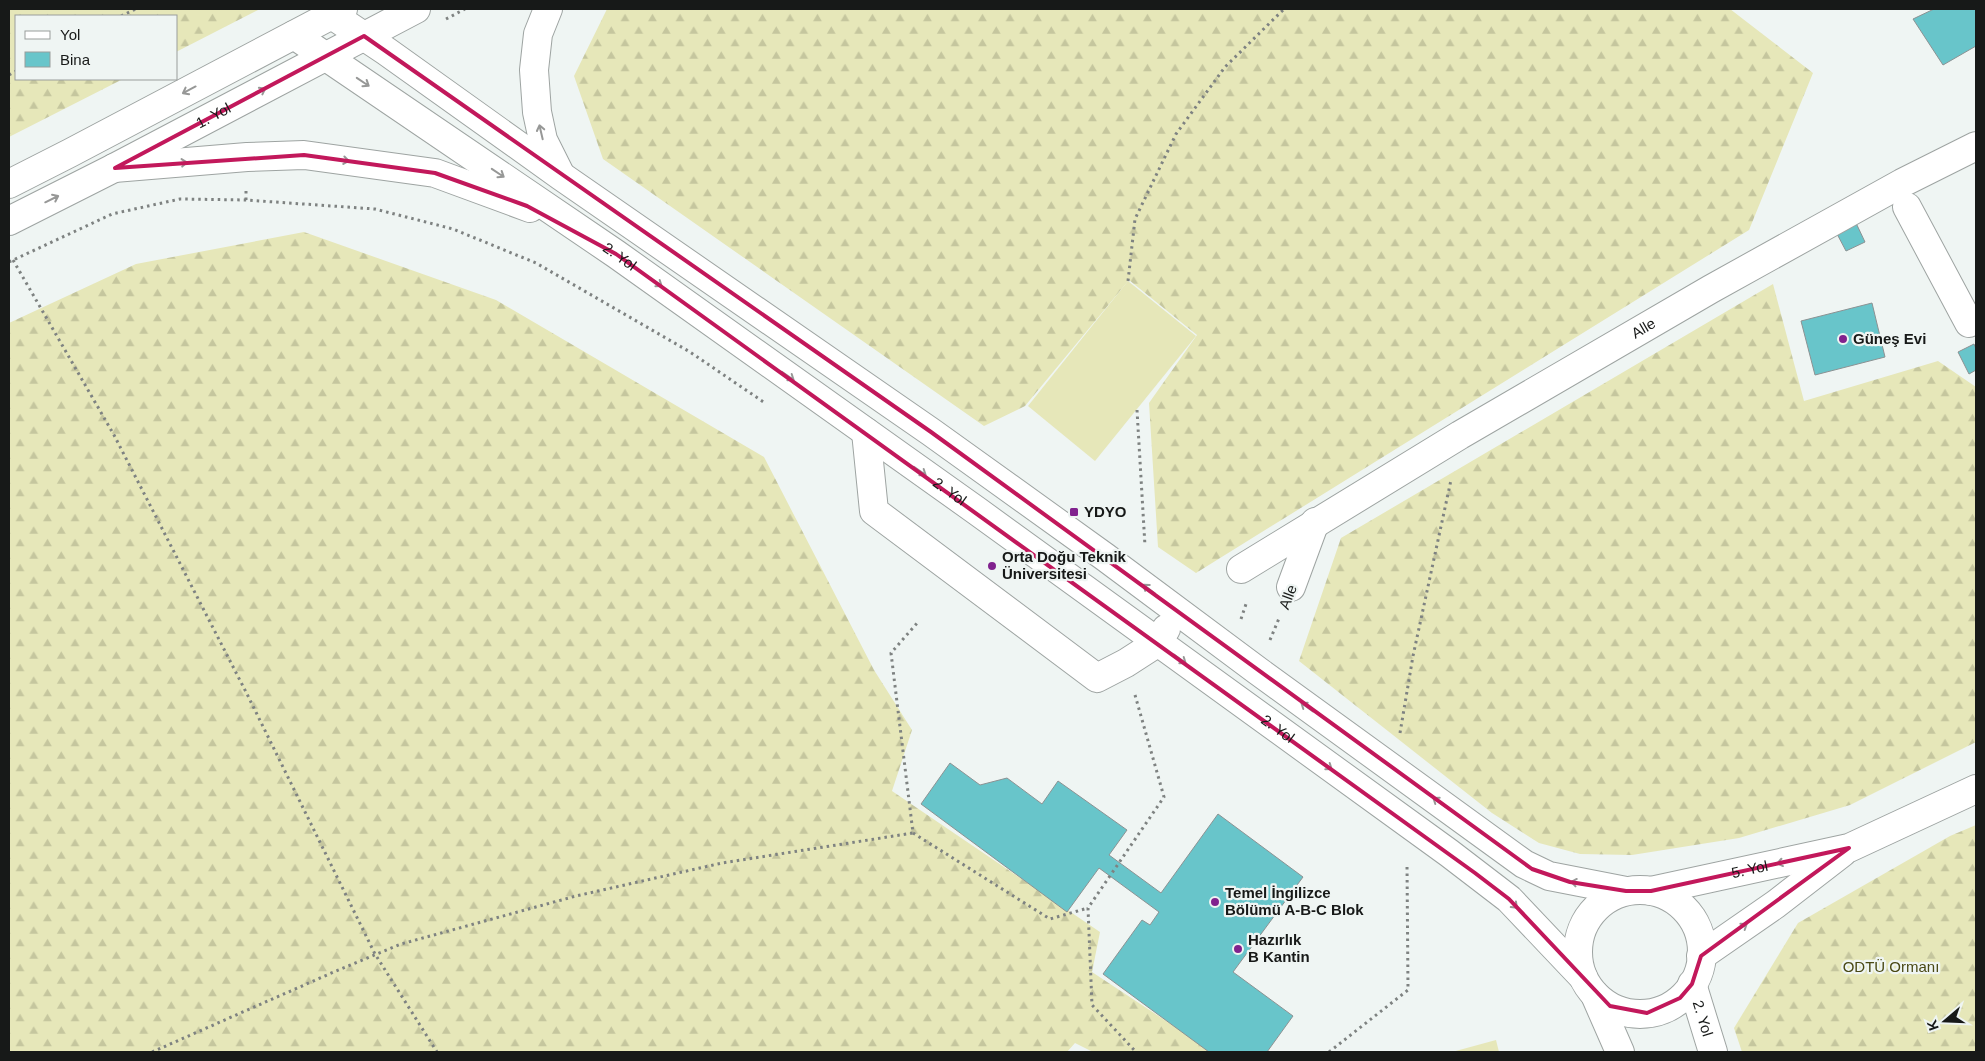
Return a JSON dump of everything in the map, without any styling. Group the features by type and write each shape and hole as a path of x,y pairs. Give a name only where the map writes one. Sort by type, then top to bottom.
{"street":[{"name":"1. Yol","path":"9,220 114,168 416,9"},
{"path":"548,9 538,34 534,70 537,112 543,140 561,176"},
{"name":"2. Yol","path":"294,35 616,254 1449,853 1509,899 1589,986 1610,1006 1628,1012 1647,1013 1665,1009 1680,998 1692,984 1698,971 1701,956 1700,938 1694,921 1682,907 1668,896 1570,882 1532,869 1000,482 561,176 364,36 337,12"},
{"path":"9,184 79,149 337,12"},
{"name":"Alle","path":"1254,566 1315,522 1460,435 1737,275 1902,183 1976,146"},
{"path":"114,168 248,157 304,155 435,173 527,206 616,254"},
{"path":"1907,207 1969,323"},
{"path":"866,432 874,511 1097,678 1126,663 1157,643 1178,611"},
{"path":"977,512 1000,482"},
{"name":"Alle","path":"1292,587 1315,522"},
{"name":"5. Yol","path":"1701,956 1776,904 1849,848 1976,789"},
{"name":"5. Yol","path":"1638,891 1849,848"},
{"name":"2. Yol","path":"1620,1052 1578,960 1579,941 1584,924 1595,909 1609,898 1638,891"},
{"name":"2. Yol","path":"1692,984 1713,1052"}],"path":[{"path":"123,15 136,9"},
{"path":"1128,281 1135,219 1176,134 1225,67 1284,9"},
{"path":"437,1052 375,954 247,694 118,444 11,261 112,214 180,199 246,200 376,209 454,229 536,263 690,352 772,408"},
{"path":"1137,410 1148,589"},
{"path":"1400,736 1413,656 1460,435"},
{"path":"1229,649 1254,566"},
{"name":"Alle","path":"1258,671 1292,587"},
{"path":"913,832 891,653 918,622"},
{"path":"1126,663 1164,796 1088,908 1092,1005 1136,1052"},
{"path":"1329,1052 1408,990 1407,824"},
{"path":"152,1052 401,944 576,896 713,865 913,832 1050,919 1088,908"}],"highlighted area":[{"path":"364,36 931,432 1532,869 1570,882 1626,891 1651,891 1849,848 1701,956 1692,984 1680,998 1647,1013 1610,1006 1509,899 1475,873 616,254 527,206 435,173 304,155 115,168"}],"green space":[{"path":"9,9 260,9 178,51 178,15 15,15 15,80 121,80 9,137"},
{"path":"607,9 1730,9 1813,73 1749,230 1196,573 1158,547 1149,403 1197,335 1129,280 1025,406 984,426 603,159 574,76"},
{"path":"304,232 496,300 764,457 874,670 912,730 892,791 1100,932 1092,972 1213,1052 1093,1052 1075,1043 1067,1052 9,1052 9,323 136,264"},
{"path":"1128,281 1196,336 1095,461 1028,406"},
{"path":"1773,284 1804,401 1938,361 1976,387 1976,742 1850,805 1739,838 1632,855 1580,854 1539,843 1492,813 1299,661 1341,538"},
{"name":"ODTÜ Ormanı","path":"1976,825 1976,1052 1742,1052 1734,1028 1798,923 1950,836"},
{"path":"1496,1040 1499,1052 1452,1052"}],"building":[{"path":"1934,9 1976,9 1976,46 1943,65 1913,19"},
{"path":"1856,223 1865,242 1846,251 1836,232"},
{"name":"Güneş Evi","path":"1872,303 1885,357 1815,375 1801,321"},
{"path":"1974,344 1976,349 1976,370 1969,374 1958,352"},
{"name":"Temel İngilizce Bölümü A-B-C Blok","path":"950,763 980,785 1007,778 1042,804 1058,781 1127,830 1109,855 1161,893 1218,814 1303,877 1233,972 1293,1016 1267,1052 1209,1052 1103,974 1142,920 1150,925 1159,912 1099,868 1067,912 921,804"}],"place":[{"name":"Güneş Evi","path":"1843,339"},
{"name":"YDYO","path":"1074,512"},
{"name":"Orta Doğu Teknik Üniversitesi","path":"992,566"},
{"name":"Temel İngilizce Bölümü A-B-C Blok","path":"1215,902"},
{"name":"Hazırlık B Kantin","path":"1238,949"}]}
